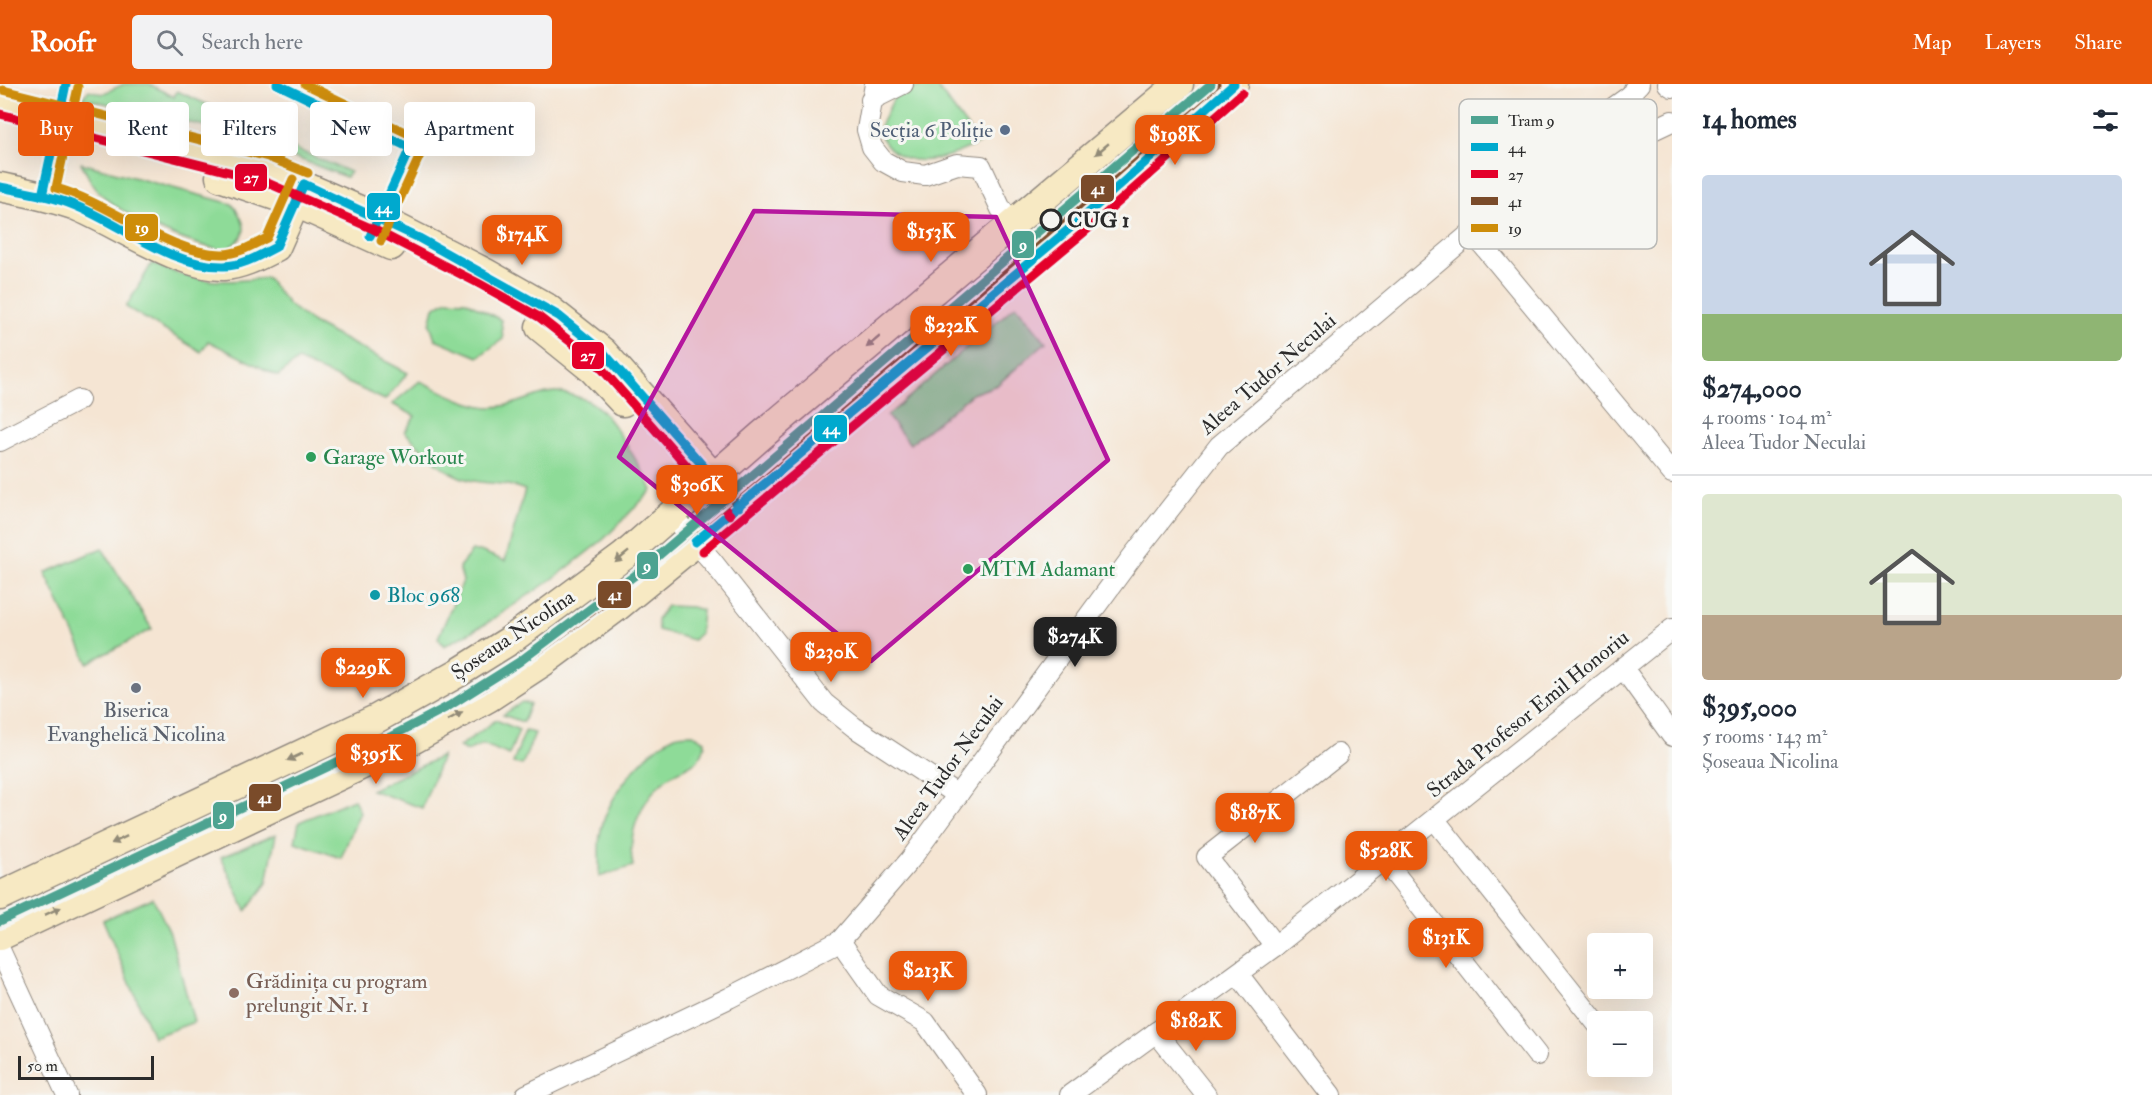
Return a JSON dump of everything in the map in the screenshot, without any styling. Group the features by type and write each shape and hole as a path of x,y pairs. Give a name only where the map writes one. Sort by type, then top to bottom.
{"main road":[{"name":"Șoseaua Nicolina","path":"0,896 365,724 424,693 556,608 624,556 1179,84"},
{"name":"Șoseaua Nicolina","path":"0,936 366,764 462,713 580,636 731,513 1087,214 1234,84"},
{"path":"0,102 18,108"},
{"path":"0,122 18,124"},
{"path":"94,133 225,158 300,194 419,238 559,316 603,352 731,513"},
{"path":"0,188 75,206 203,264 225,266 243,262 276,247 300,194"}],"street":[{"path":"903,84 873,92 867,130 872,147 883,161 903,172 925,175 943,171 957,164 981,166 1001,209 1013,224"},
{"name":"Aleea Tudor Neculai","path":"1623,99 1637,87"},
{"name":"Aleea Tudor Neculai","path":"1657,128 1662,128 1672,121"},
{"name":"Aleea Tudor Neculai","path":"526,1095 729,998 840,941 910,860 1132,557 1219,446 1459,243"},
{"path":"1486,249 1672,474"},
{"path":"0,441 79,400"},
{"path":"671,515 824,703 854,727 958,795"},
{"name":"Strada Profesor Emil Honoriu","path":"1070,1095 1238,975 1672,630"},
{"path":"1623,668 1672,736"},
{"path":"1275,946 1207,857 1338,754"},
{"path":"1435,820 1587,1011"},
{"path":"1384,860 1537,1055"},
{"path":"840,941 878,994 925,1022 977,1095"},
{"path":"0,950 67,1095"},
{"path":"1238,975 1331,1095"},
{"path":"1156,1032 1206,1095"}],"highlighted area":[{"path":"754,211 996,217 1108,460 871,661 619,457"}],"green space":[{"path":"124,84 149,84 174,97 177,91 202,102 201,125 189,123 189,102 106,104 82,98 89,90 102,94"},
{"path":"925,84 935,84 979,143 951,155 922,161 897,154 886,145 878,130 895,96"},
{"path":"298,150 350,172 346,177 291,156 298,156"},
{"path":"81,163 232,204 243,224 242,235 225,250 194,243 158,229 109,201 95,188"},
{"path":"152,263 182,275 208,280 235,281 267,278 289,305 313,323 408,373 385,400 298,360 278,376 208,341 201,352 126,307"},
{"path":"447,300 466,301 501,320 503,339 478,357 435,339 430,324 434,308"},
{"path":"1016,305 1046,342 997,385 972,394 910,444 887,416"},
{"path":"420,381 463,401 480,406 499,407 549,392 575,396 589,401 616,429 652,490 604,539 557,576 484,625 444,646 438,638 463,581 459,567 472,551 480,551 505,561 525,490 510,485 460,477 434,460 405,432 415,416 392,404"},
{"path":"102,548 152,629 88,663 45,573"},
{"path":"667,606 692,607 702,610 700,633 693,640 658,630 657,619"},
{"path":"522,702 530,704 523,722 503,715"},
{"path":"496,720 519,730 509,755 483,744 467,751 459,747"},
{"path":"525,731 535,733 522,765 513,763"},
{"path":"693,734 705,741 701,756 697,761 667,778 643,806 634,829 631,854 633,866 599,877 600,835 610,807 627,778 650,753 663,743 677,735"},
{"path":"442,756 422,808 371,790"},
{"path":"354,799 360,812 341,858 295,842 299,822"},
{"path":"276,834 267,883 246,911 221,857"},
{"path":"153,898 170,933 194,1022 153,1037 103,920"}],"tram line":[{"name":"9","path":"0,921 392,736 449,706 519,662 638,573 1211,84"}],"transit line":[{"name":"44","path":"42,196 66,84"},
{"name":"44","path":"277,84 410,148 370,236"},
{"name":"19","path":"305,84 415,137 421,143 421,153 381,241"},
{"name":"41","path":"0,923 393,737 482,688 536,652 610,598 731,498 1079,205 1216,84"},
{"name":"44","path":"695,542 1087,214 1234,84"},
{"name":"19","path":"78,87 56,188 97,204 182,246 203,252 229,254 267,238 293,179"},
{"name":"19","path":"3,90 268,157 308,173"},
{"name":"27","path":"703,551 1095,223 1242,93"},
{"name":"27","path":"0,114 261,180 373,229 478,283 539,317 595,361 730,515"},
{"name":"44","path":"304,184 419,238 559,316 603,352 739,507"},
{"name":"44","path":"0,187 67,203 94,214 148,244 185,260 231,266 258,257 276,247 304,184"}],"place":[{"name":"Secția 6 Poliție","path":"1005,130"},
{"name":"CUG 1","path":"1051,220"},
{"name":"Garage Workout","path":"311,457"},
{"name":"MTM Adamant","path":"968,569"},
{"name":"Bloc 968","path":"375,595"},
{"name":"Biserica Evanghelică Nicolina","path":"136,688"},
{"name":"Grădinița cu program prelungit Nr. 1","path":"234,993"}]}
